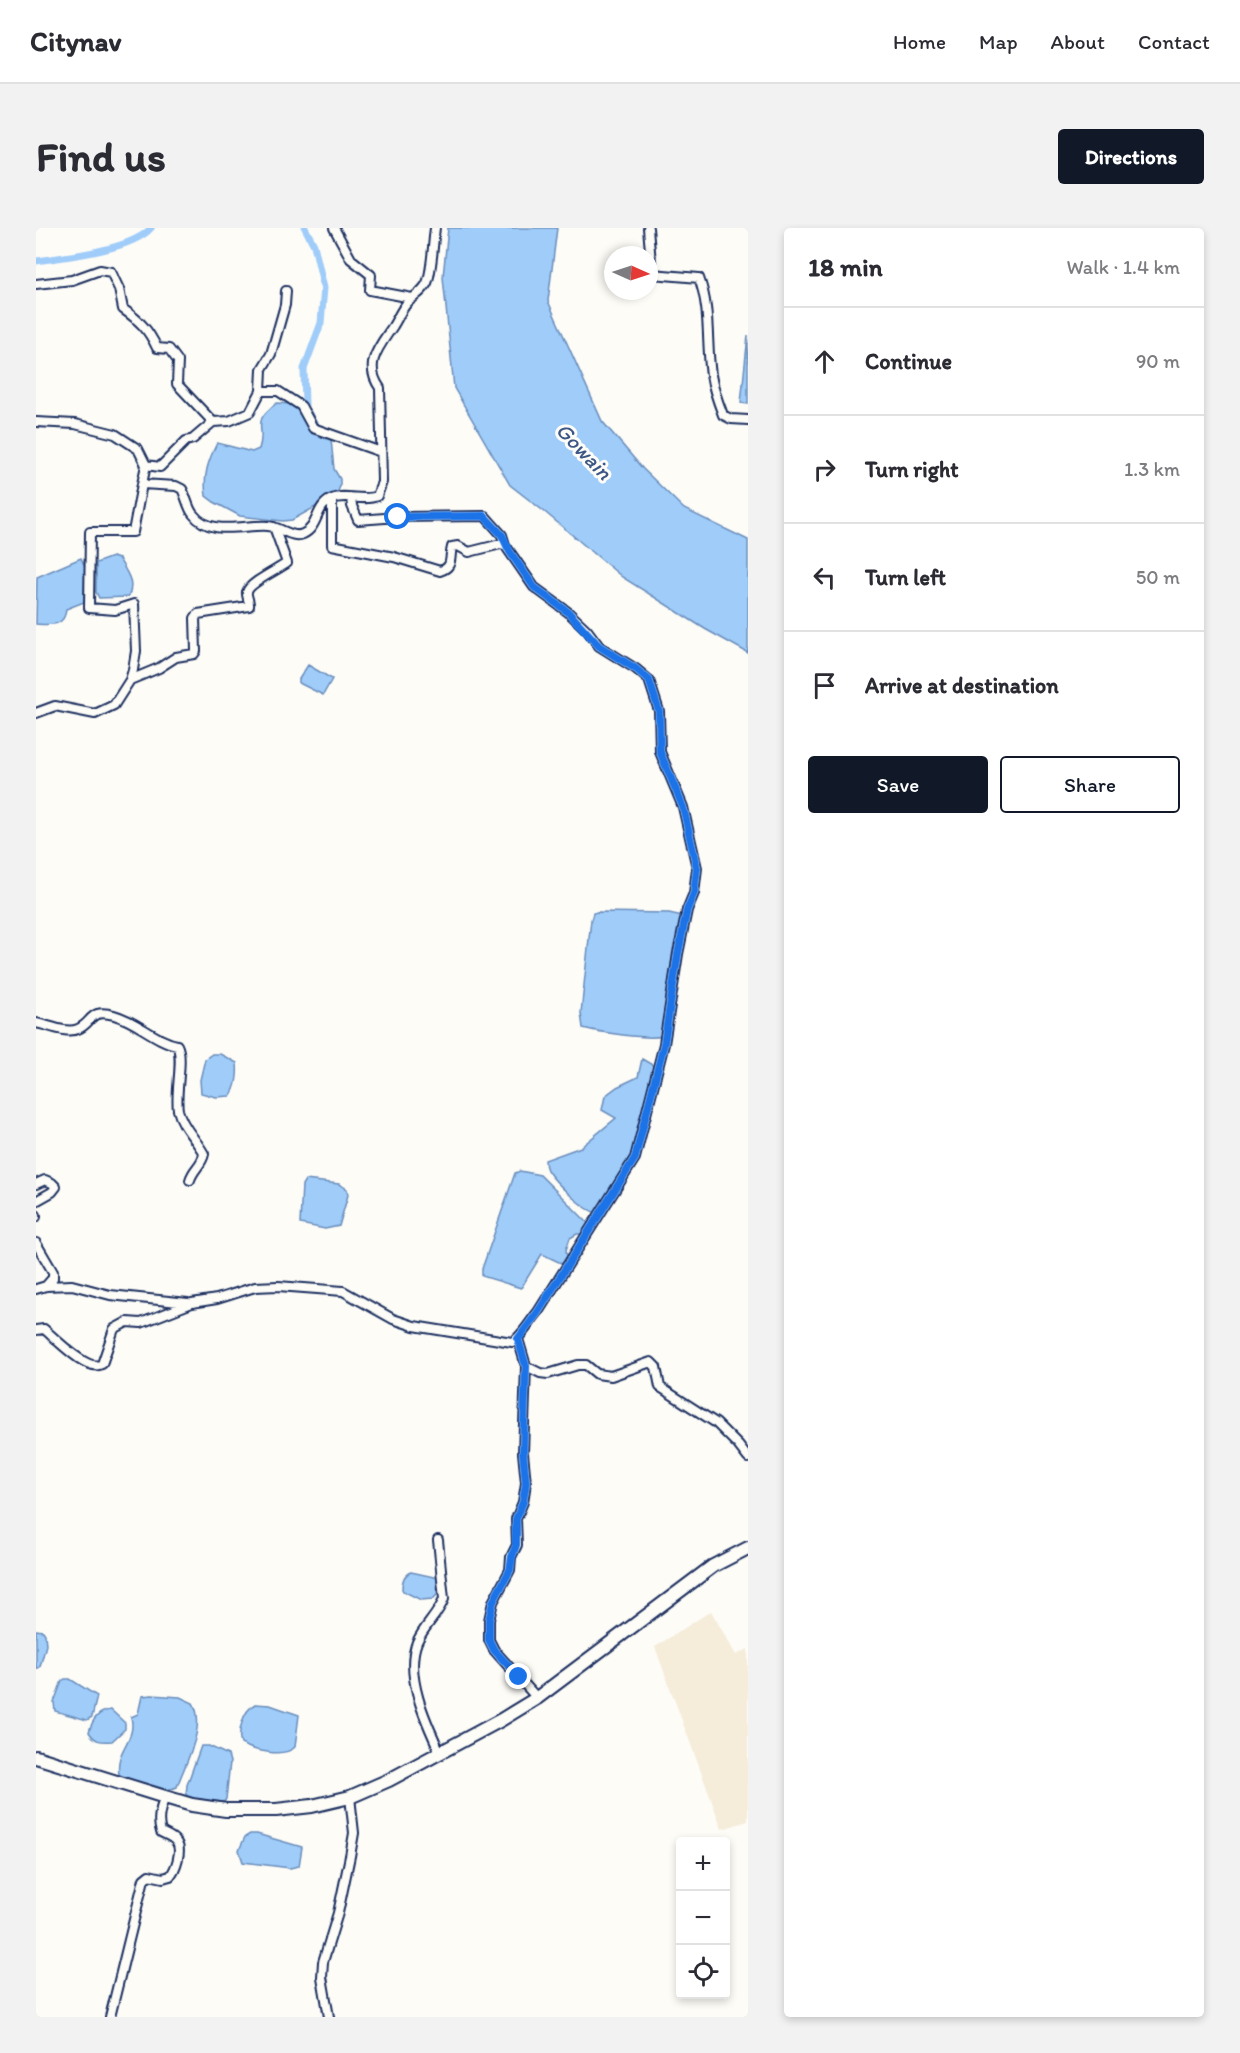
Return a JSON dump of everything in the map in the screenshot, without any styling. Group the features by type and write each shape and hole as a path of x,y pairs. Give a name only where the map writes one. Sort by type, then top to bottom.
{"highway":[{"path":"36,1757 192,1805 226,1810 276,1810 312,1806 350,1797 389,1780 537,1698 713,1566 748,1548"}],"street":[{"path":"334,228 351,259 371,275 370,290 412,298"},
{"path":"142,484 176,486 182,489 193,514 207,525 229,528 269,526 294,536 304,533 314,525 319,509 332,499 371,499 377,496 382,482 380,388 374,379 372,364 382,340 393,326 401,310 423,290 428,281 435,228"},
{"path":"648,228 652,274 699,278 705,293 711,376 718,403 723,415 731,419 748,420"},
{"path":"36,284 72,279 100,270 111,272 119,290 123,309 141,322 150,333 157,348 169,349 178,361 177,384 213,422"},
{"path":"146,465 160,467 186,441 193,439 213,422 229,421 250,412 261,391 262,369 271,354 285,305 286,291"},
{"path":"261,391 278,391 301,406 313,428 381,452"},
{"path":"36,422 75,424 115,434 138,449 146,465 133,532 90,532 90,608 115,610 134,604 136,651 130,680 114,705 94,714 55,706 36,713"},
{"path":"36,1289 46,1286 72,1285 110,1295 192,1303 217,1299 255,1287 343,1290 393,1319 414,1326 512,1342 518,1339 538,1312 635,1158 664,1044 678,954 687,910 694,893 697,868 683,807 660,752 659,711 649,680 599,646 568,612 534,587 505,544 502,535 484,516 357,520 351,498"},
{"path":"332,499 332,544 394,557 440,571 449,565 452,547 458,546 469,552 505,544"},
{"path":"130,680 159,668 176,657 194,654 196,651 195,618 198,614 249,606 247,593 249,589 264,576 287,563 274,527"},
{"path":"36,1023 68,1031 79,1029 99,1013 114,1015 138,1025 167,1043 177,1045 180,1054 177,1078 178,1110 182,1122 204,1154 202,1163 192,1173 190,1180"},
{"path":"36,1184 45,1180 54,1185 56,1190 36,1201"},
{"path":"36,1242 53,1272 53,1278 46,1286"},
{"path":"36,1330 44,1329 83,1362 97,1367 102,1364 114,1329 127,1322 141,1323 192,1303"},
{"path":"518,1339 526,1366 523,1453 526,1483 516,1519 516,1545 510,1570 493,1602 489,1620 489,1640 494,1650 537,1698"},
{"path":"526,1366 548,1374 578,1365 586,1365 597,1374 611,1376 651,1362 656,1367 660,1388 716,1423 748,1458"},
{"path":"438,1540 444,1599 417,1641 414,1673 424,1718 440,1752"},
{"path":"110,2017 144,1879 150,1875 164,1878 170,1876 177,1863 177,1841 161,1832 159,1824 160,1809 165,1797"},
{"path":"329,2017 322,1977 323,1962 339,1913 354,1833 350,1797"}],"shaded area":[{"path":"711,1611 736,1655 748,1649 748,1821 722,1829 655,1647"}],"water":[{"name":"Gowain","path":"448,228 557,228 548,301 602,421 643,469 684,509 748,540 748,653 622,577 510,485 454,388 443,277"},
{"path":"748,335 748,404 741,403"},
{"path":"277,403 305,405 311,412 316,422 331,439 334,469 340,479 340,486 337,495 292,520 240,516 206,496 205,482 209,462 217,443 252,452 259,449 261,420"},
{"path":"112,557 119,559 131,582 128,597 99,598 96,592 96,563"},
{"path":"81,558 85,567 84,602 66,609 63,619 56,624 36,624 37,577"},
{"path":"308,665 332,679 323,695 299,683"},
{"path":"593,913 669,913 683,916 673,949 662,1036 635,1036 583,1028 581,1013 591,920"},
{"path":"212,1054 220,1054 237,1063 236,1080 230,1096 216,1097 201,1093 200,1080 205,1059"},
{"path":"642,1059 656,1067 632,1160 598,1213 578,1202 556,1181 547,1170 545,1160 581,1147 616,1118 602,1110 605,1096 617,1087 638,1077"},
{"path":"520,1171 540,1175 589,1224 581,1234 570,1238 563,1264 542,1254 521,1288 482,1276 482,1269 515,1173"},
{"path":"305,1180 339,1184 347,1189 348,1195 339,1226 325,1229 300,1224 302,1185"},
{"path":"411,1572 439,1578 437,1595 433,1599 421,1600 403,1591 404,1579"},
{"path":"36,1630 43,1631 45,1634 46,1645 40,1667 36,1669"},
{"path":"70,1679 97,1696 92,1717 87,1720 55,1711 54,1702 62,1681"},
{"path":"142,1696 180,1697 193,1703 197,1713 198,1723 193,1745 177,1787 171,1789 150,1787 119,1774 120,1758 131,1732 131,1717 138,1714"},
{"path":"255,1704 270,1705 299,1715 295,1747 277,1753 253,1749 241,1744 242,1722 247,1712"},
{"path":"111,1710 125,1723 125,1729 112,1741 96,1740 89,1732 92,1724 99,1714"},
{"path":"201,1746 209,1746 228,1755 230,1762 224,1802 188,1798 186,1795 187,1785"},
{"path":"250,1834 302,1847 299,1866 290,1868 243,1862 239,1850 245,1837"}],"waterway":[{"path":"36,261 80,255 114,247 142,236 151,228"},
{"path":"305,228 314,245 324,288 321,323 304,369 305,405"}],"route":[{"path":"398,517 484,516 502,535 502,540 534,587 568,612 587,630 599,646 649,680 659,711 660,752 683,807 697,868 694,893 687,910 678,954 664,1044 635,1158 538,1312 518,1339 526,1366 523,1453 526,1483 523,1502 516,1519 516,1545 510,1570 493,1602 489,1620 489,1640 494,1650 519,1677"}]}
